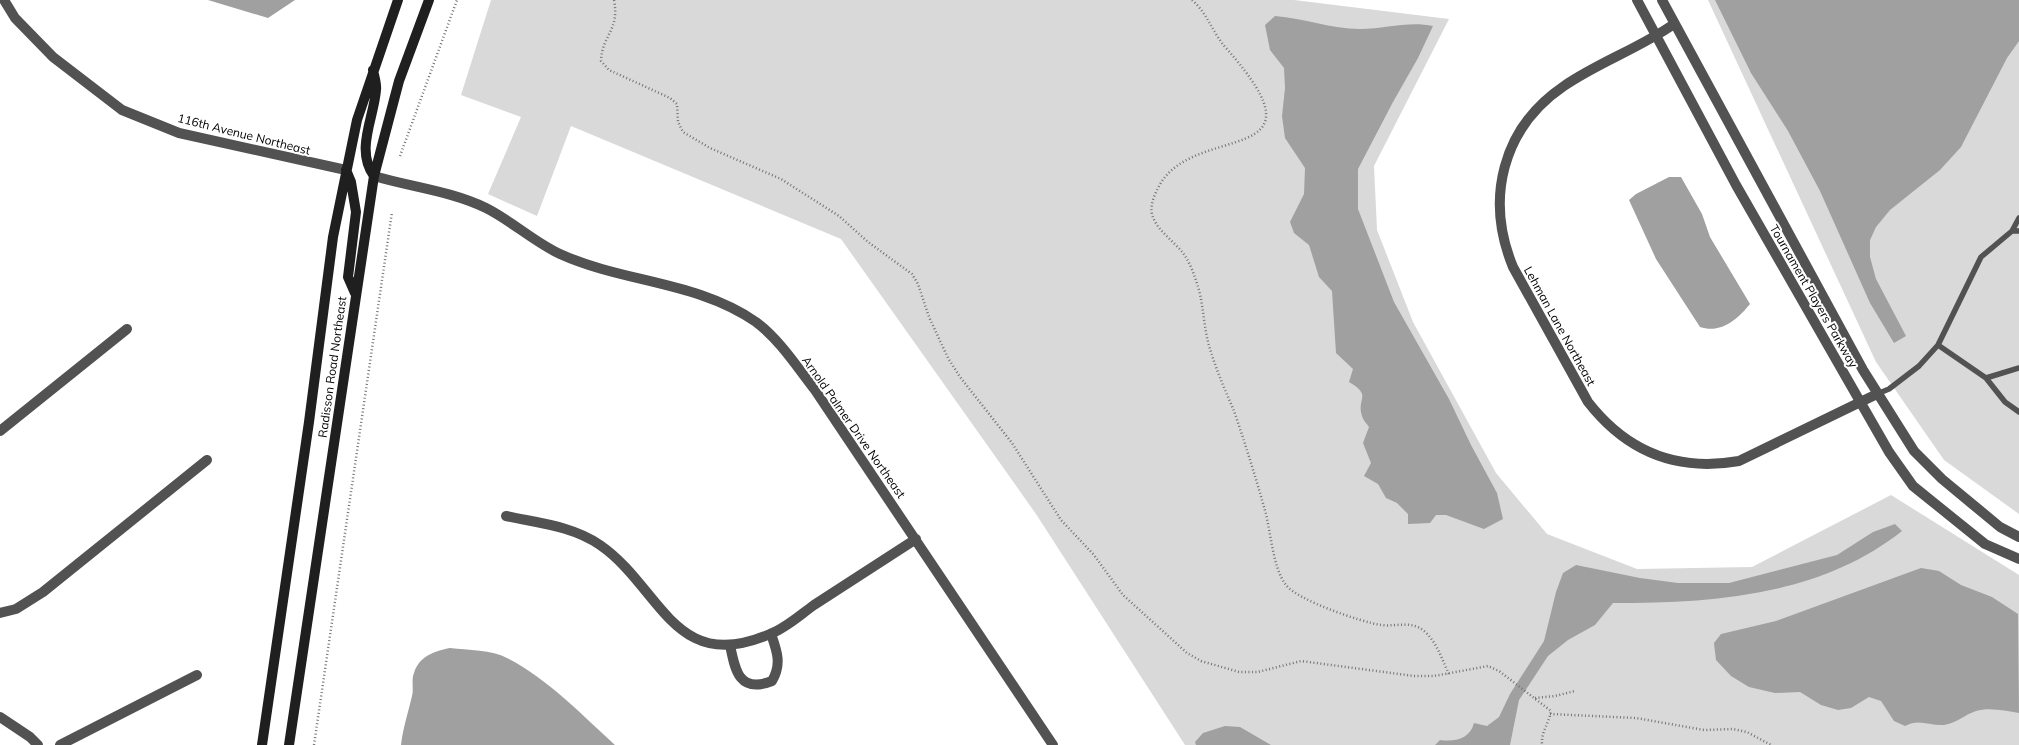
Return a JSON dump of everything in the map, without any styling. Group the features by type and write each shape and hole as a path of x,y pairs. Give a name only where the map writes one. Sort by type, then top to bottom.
{"main road":[{"name":"Radisson Road Northeast","path":"262,745 309,422 333,236 357,120 398,0"},
{"name":"Radisson Road Northeast","path":"289,745 355,293 374,176 399,81 429,0"},
{"path":"373,69 377,88 366,130 366,154 368,168 374,176"},
{"path":"346,170 351,182 356,212 348,277 355,293"}],"street":[{"name":"116th Avenue Northeast","path":"4,0 15,18 53,57 122,110 179,133 346,170"},
{"name":"Tournament Players Parkway","path":"1637,0 1736,185 1888,452 1913,486 1985,544 2019,559"},
{"name":"Tournament Players Parkway","path":"1662,0 1877,394 1914,450 1942,480 2000,528 2019,537"},
{"name":"Lehman Lane Northeast","path":"1674,24 1656,36 1566,85 1548,98 1531,115 1517,136 1507,158 1501,182 1499,202 1500,226 1504,247 1527,293 1588,402 1602,420 1631,442 1665,458 1694,464 1716,465 1739,461 1877,394"},
{"name":"Arnold Palmer Drive Northeast","path":"374,176 459,197 487,209 560,254 623,276 680,287 719,301 756,322 776,340 816,390 1053,745"},
{"path":"0,431 127,329"},
{"path":"0,613 16,609 43,592 207,460"},
{"path":"506,516 579,533 616,557 631,572 666,617 683,631 709,643 730,645 771,634 916,539"},
{"path":"730,645 734,668 738,676 745,682 762,685 772,681 778,667 779,657 771,634"},
{"path":"60,745 197,675"},
{"path":"0,717 30,736 38,745"}],"lane":[{"path":"1877,394 1889,389 1938,345 1981,257 2016,231 2019,218"},
{"path":"1938,345 1986,378 2005,402 2019,412"},
{"path":"1986,378 2019,368"}],"path":[{"path":"400,156 457,0"},
{"path":"614,0 616,20 601,52 601,61 609,70 670,98 676,104 678,122 683,132 710,148 781,179 839,216 868,242 912,274 918,284 929,317 948,358 969,389 1012,443 1061,520 1094,555 1128,600 1157,623 1187,653 1201,661 1239,672 1258,672 1301,661 1414,676 1449,674 1488,666 1507,677 1551,711 1541,734 1542,745"},
{"path":"1192,0 1204,10 1220,41 1251,78 1266,104 1266,119 1260,131 1250,137 1198,154 1170,171 1160,185 1153,200 1151,212 1155,223 1183,254 1193,269 1204,312 1210,351 1234,412 1265,508 1280,575 1293,592 1310,601 1379,625 1412,624 1423,630 1436,646 1449,674"},
{"path":"314,745 392,212"},
{"path":"1536,698 1575,691"},
{"path":"1550,714 1636,718 1704,730 1733,729 1747,732 1771,745"}],"shaded area":[{"path":"208,0 295,0 268,18"},
{"path":"491,0 1294,0 1449,19 1374,166 1377,230 1413,322 1496,473 1547,534 1637,569 1752,567 1891,495 2019,575 2019,745 1185,745 1036,514 841,239 571,126 537,216 488,194 521,117 461,95"},
{"path":"1708,0 2019,0 2019,514 1944,460 1876,362"},
{"path":"1715,0 2019,0 2019,41 2007,58 1961,147 1940,170 1890,210 1876,227 1870,240 1870,257 1876,279 1906,336 1894,343 1870,303 1820,191 1788,131 1751,73"},
{"path":"1275,16 1349,29 1369,29 1415,24 1433,26 1418,58 1358,169 1358,209 1394,302 1449,399 1497,493 1503,519 1484,529 1446,515 1436,515 1430,523 1408,524 1408,514 1397,503 1386,498 1378,484 1364,476 1371,463 1363,443 1369,427 1361,410 1362,394 1349,382 1353,369 1336,353 1332,291 1319,277 1309,245 1294,233 1290,222 1304,194 1305,168 1285,138 1282,116 1285,88 1284,68 1270,50 1265,25"},
{"path":"1669,177 1681,177 1702,214 1710,237 1750,304 1734,320 1722,327 1708,329 1700,327 1656,259 1629,200 1636,194"},
{"path":"1895,524 1902,531 1870,553 1836,570 1801,582 1727,597 1651,603 1613,603 1595,625 1568,640 1548,656 1519,700 1510,745 1435,745 1440,740 1456,740 1465,736 1469,733 1474,723 1487,726 1499,717 1510,694 1544,641 1556,592 1563,573 1576,565 1640,578 1678,583 1729,583 1837,555 1873,532"},
{"path":"1921,568 1939,571 1961,585 1992,597 2018,614 2019,713 1986,709 1944,725 1920,722 1905,726 1894,721 1881,701 1869,697 1851,708 1838,710 1821,705 1800,692 1775,693 1749,687 1731,676 1716,660 1714,643 1721,634 1776,621"},
{"path":"450,648 494,653 507,658 537,676 615,745 401,745 413,693 413,676 416,667 428,655"},
{"path":"1225,726 1240,727 1271,745 1196,745 1195,742 1203,733"}]}
